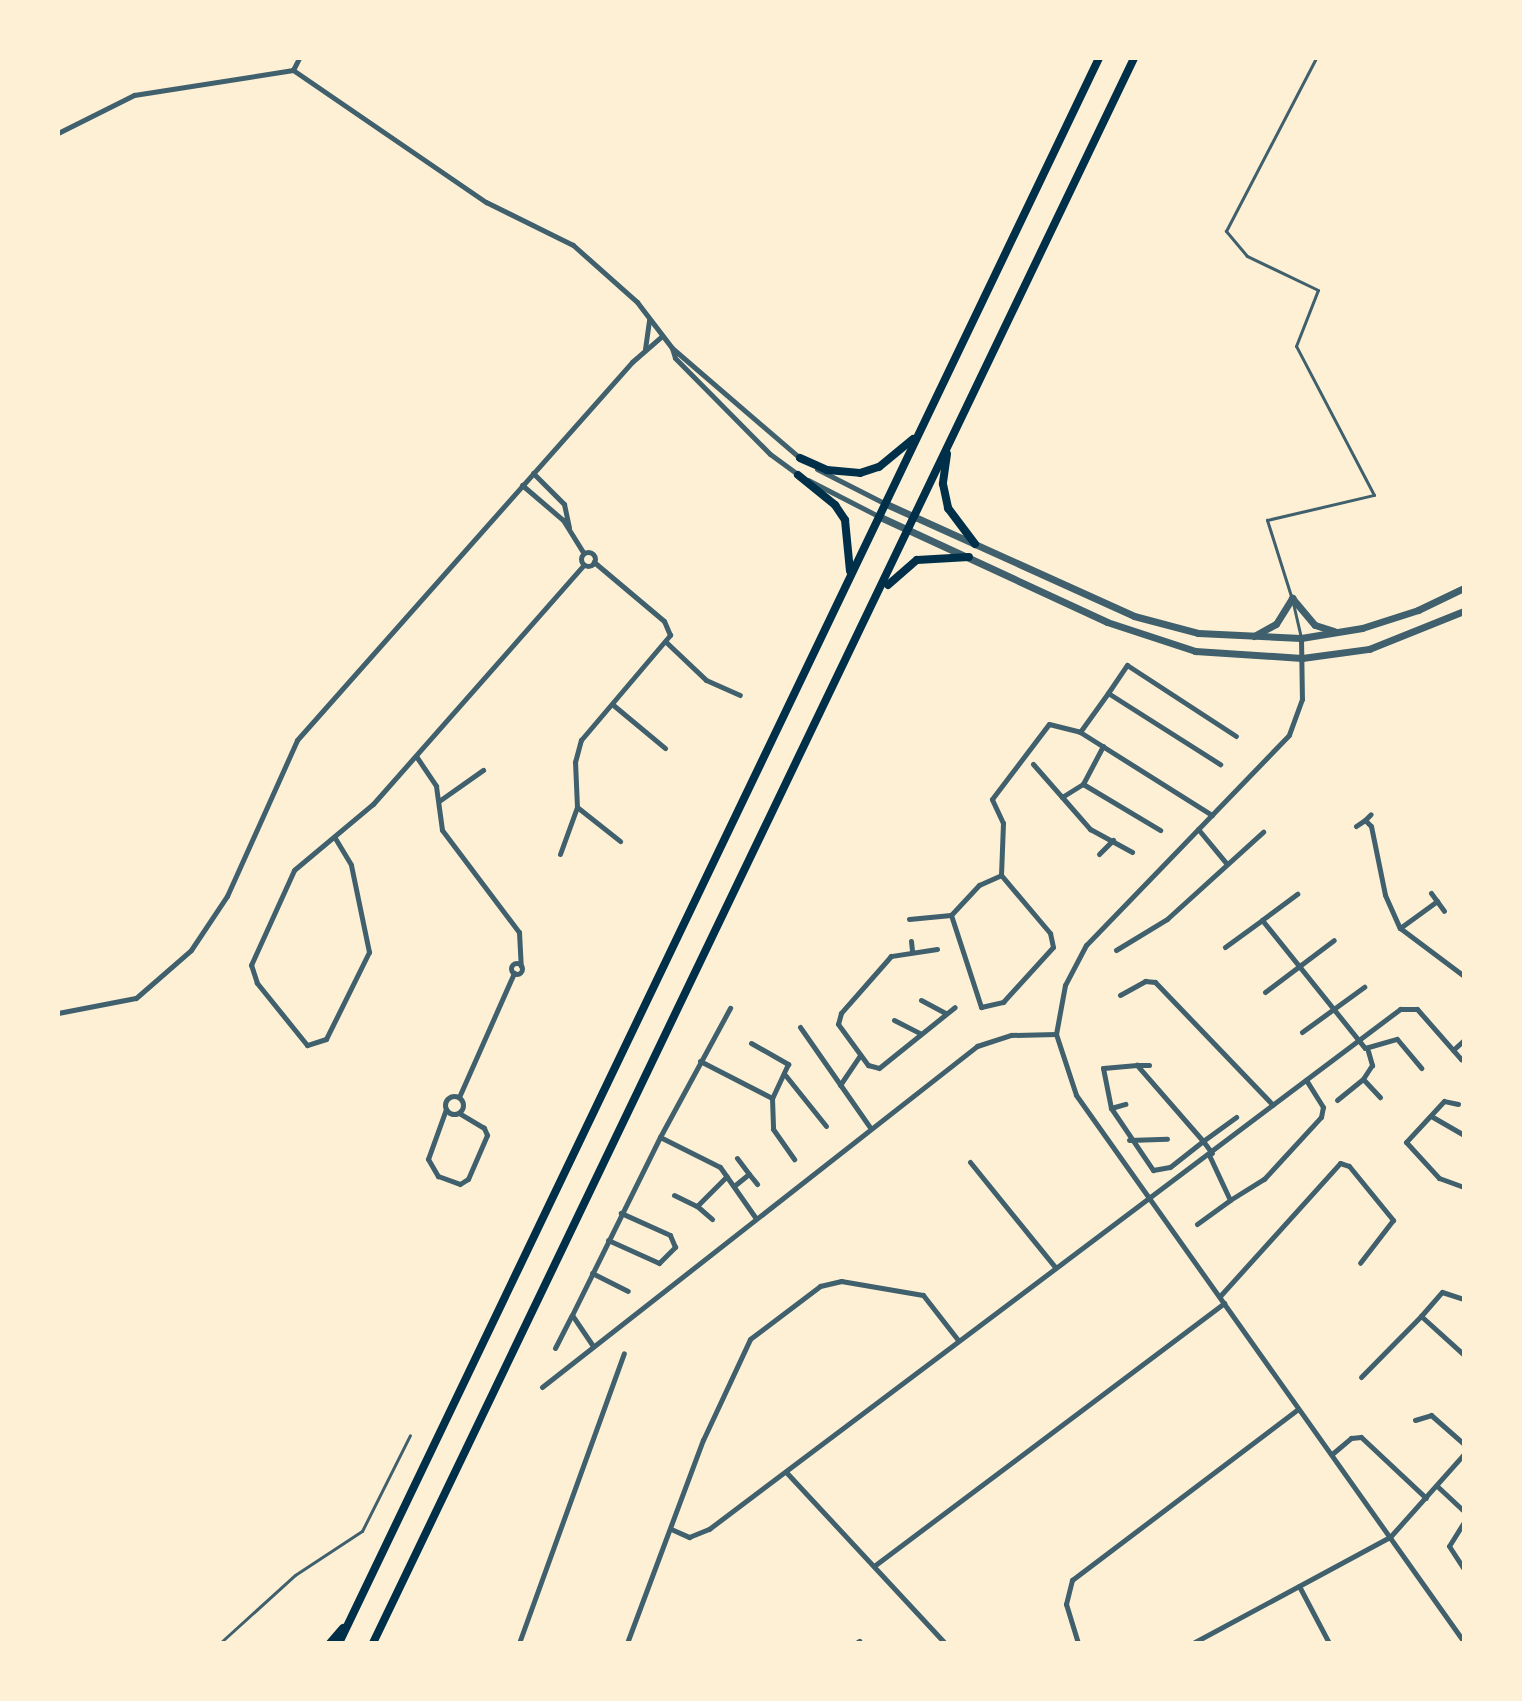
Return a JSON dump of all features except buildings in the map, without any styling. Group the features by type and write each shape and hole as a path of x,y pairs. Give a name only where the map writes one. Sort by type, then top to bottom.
{"main road":[{"path":"339,1643 1099,58"},
{"path":"373,1643 877,601 913,515 1134,58"},
{"path":"800,458 827,470 860,473 887,461 916,437"},
{"path":"948,446 944,497 953,518 975,544"},
{"path":"798,475 835,505 845,520 850,576"},
{"path":"877,601 896,574 917,560 969,557"},
{"path":"330,1643 350,1620"}],"street":[{"path":"293,70 299,58"},
{"path":"58,133 134,95 293,70 486,202 573,245 649,317 672,348 800,458 884,503 1134,616 1198,633 1249,638 1301,638 1418,610 1464,588"},
{"path":"645,350 649,317"},
{"path":"58,1013 136,998 191,950 227,896 297,740 522,485 645,350 661,337"},
{"path":"672,348 675,358 770,454 798,475 878,516 1151,639 1230,656 1302,658 1369,649 1464,611"},
{"path":"533,473 564,504 570,528 584,553 584,565"},
{"path":"522,485 570,528"},
{"path":"560,854 577,807 578,749 666,642 670,630 664,621 594,562 593,554 584,553"},
{"path":"335,838 351,865 369,952 326,1039 307,1045 257,983 251,965 294,870 335,838 416,756 584,565 594,562"},
{"path":"1249,638 1276,624 1292,598 1315,625 1340,631"},
{"path":"1301,638 1302,699 1289,735 1078,955 1059,1007 1056,1034 1076,1095 1464,1642"},
{"path":"666,642 706,680 740,695"},
{"path":"1080,732 1127,665 1236,736"},
{"path":"1108,693 1220,764"},
{"path":"612,704 665,748"},
{"path":"951,915 977,1003 997,1007 1054,942 1001,875 1003,823 993,794 1041,727 1057,723 1080,732 1212,815"},
{"path":"1062,797 1083,784 1103,746"},
{"path":"416,756 436,786 442,830 521,938 521,966 514,973 459,1097"},
{"path":"1033,764 1084,824 1132,852"},
{"path":"439,801 483,770"},
{"path":"1083,784 1160,830"},
{"path":"577,807 620,841"},
{"path":"1356,826 1371,814"},
{"path":"1365,820 1400,928 1464,976"},
{"path":"1198,829 1226,863"},
{"path":"1116,950 1167,919 1263,832"},
{"path":"1099,854 1113,840"},
{"path":"909,919 951,915 979,885 1001,875"},
{"path":"1431,893 1444,911"},
{"path":"1225,947 1297,894"},
{"path":"1400,928 1437,901"},
{"path":"1262,920 1368,1051 1372,1065 1363,1079 1337,1100"},
{"path":"1265,992 1334,940"},
{"path":"911,941 912,951"},
{"path":"937,949 891,956 841,1013 838,1024 860,1055 879,1068 955,1007"},
{"path":"1120,995 1138,984 1155,982 1273,1105"},
{"path":"1302,1032 1364,987"},
{"path":"921,1000 945,1013"},
{"path":"671,1529 698,1535 1400,1009 1412,1007 1462,1057"},
{"path":"555,1348 660,1137 730,1008"},
{"path":"894,1020 921,1034"},
{"path":"800,1027 869,1126"},
{"path":"542,1387 869,1126 985,1042 1056,1034"},
{"path":"1368,1051 1383,1040 1397,1039 1421,1068"},
{"path":"1453,1050 1464,1040"},
{"path":"751,1043 785,1061 786,1076 826,1126"},
{"path":"840,1085 860,1055"},
{"path":"700,1061 772,1098"},
{"path":"1137,1065 1203,1141 1230,1200"},
{"path":"1149,1065 1102,1070 1111,1108 1128,1140 1153,1170 1170,1167 1236,1117"},
{"path":"786,1076 772,1098 773,1129 794,1159"},
{"path":"1363,1079 1380,1097"},
{"path":"1197,1224 1264,1179 1321,1117 1323,1107 1306,1080"},
{"path":"446,1109 484,1128 487,1135 468,1179 460,1184 438,1176 428,1159 448,1099 459,1097"},
{"path":"459,1097 463,1104 459,1113"},
{"path":"1458,1104 1447,1099 1409,1135 1407,1147 1439,1178 1464,1187"},
{"path":"1111,1108 1125,1104"},
{"path":"1431,1116 1464,1135"},
{"path":"660,1137 720,1167 755,1217"},
{"path":"1128,1140 1167,1139"},
{"path":"737,1158 757,1184"},
{"path":"970,1162 1055,1267"},
{"path":"1220,1296 1340,1163 1349,1166 1393,1220 1360,1263"},
{"path":"734,1186 749,1174"},
{"path":"697,1206 727,1176"},
{"path":"674,1195 697,1206 712,1219"},
{"path":"608,1240 652,1262 671,1256 675,1243 670,1235 621,1213"},
{"path":"592,1273 628,1291"},
{"path":"627,1643 703,1440 745,1345 820,1286 841,1281 923,1295 958,1340"},
{"path":"1361,1377 1442,1292 1464,1299"},
{"path":"874,1566 1224,1303"},
{"path":"572,1315 593,1346"},
{"path":"1421,1316 1464,1355"},
{"path":"519,1643 624,1353"},
{"path":"1078,1643 1066,1604 1072,1580 1298,1409"},
{"path":"1415,1420 1431,1415 1464,1444"},
{"path":"1332,1454 1351,1438 1361,1437 1426,1498"},
{"path":"1193,1643 1208,1640 1390,1537 1464,1454"},
{"path":"786,1472 945,1643"},
{"path":"1437,1486 1464,1511"},
{"path":"1464,1522 1449,1546 1464,1569"},
{"path":"1299,1586 1329,1643"}],"lane":[{"path":"1301,638 1292,598 1267,520 1374,495 1296,346 1318,290 1247,256 1226,231 1316,58"},
{"path":"220,1643 295,1575 362,1531 410,1435"}]}
